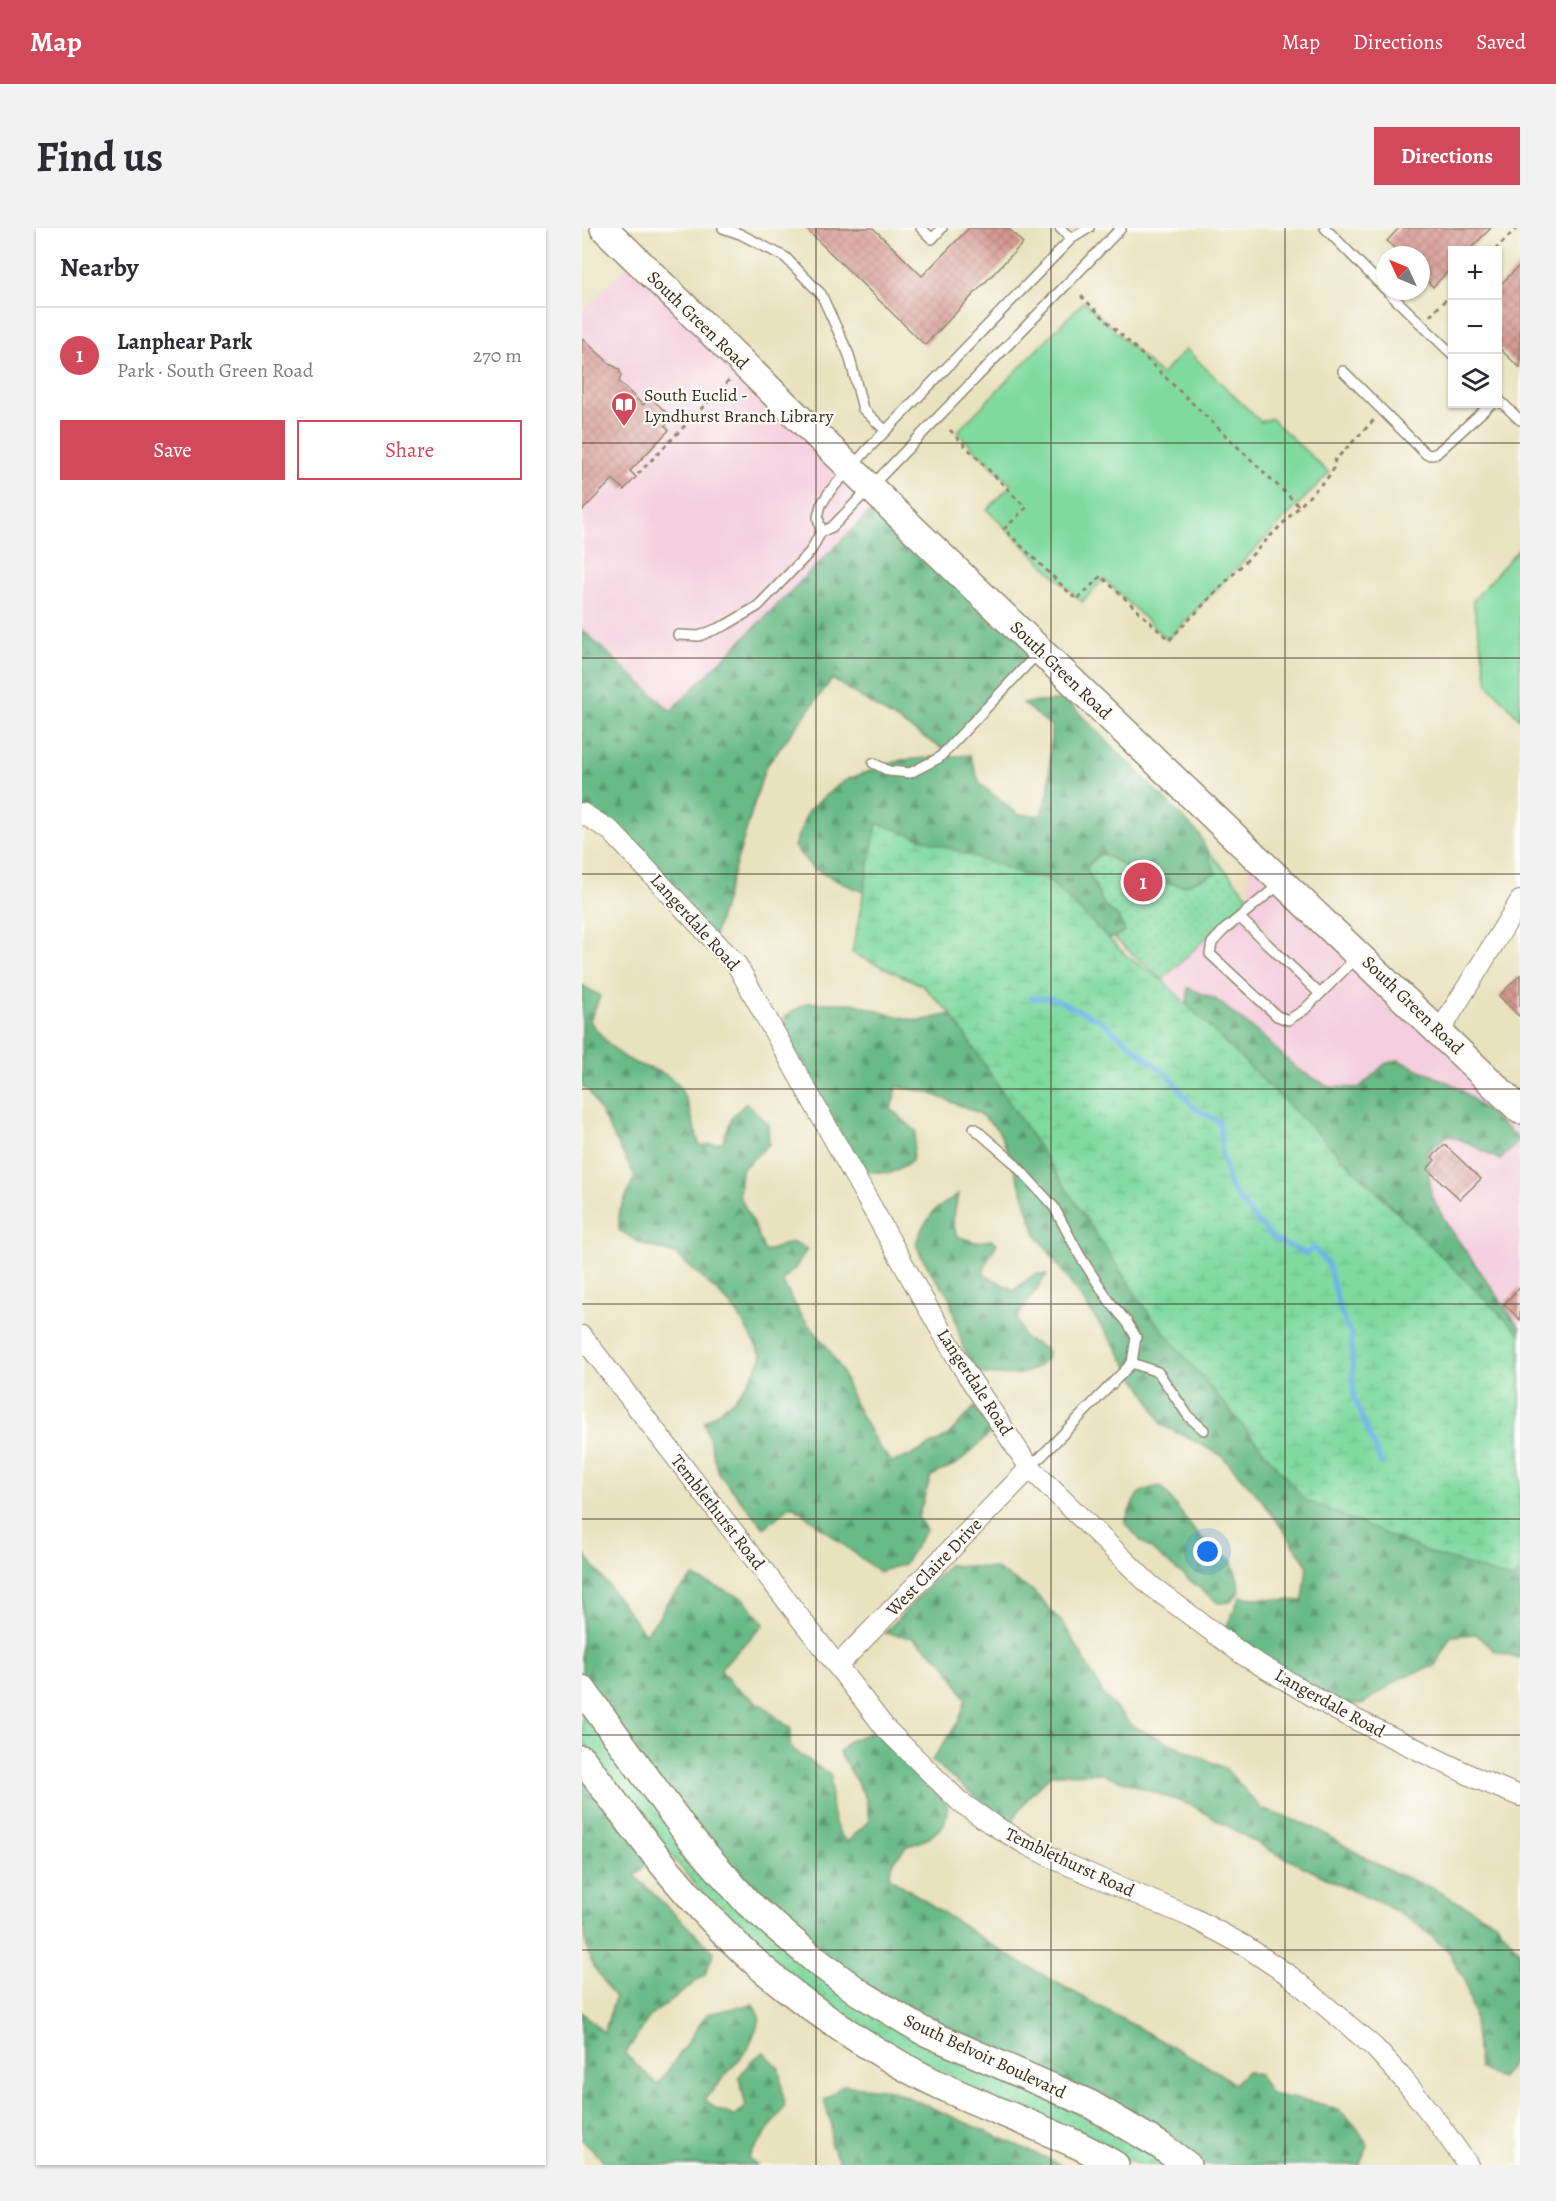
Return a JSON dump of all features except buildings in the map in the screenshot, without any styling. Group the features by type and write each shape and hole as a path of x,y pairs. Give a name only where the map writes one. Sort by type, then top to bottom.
{"street":[{"name":"South Green Road","path":"610,230 850,468 1520,1110"},
{"name":"Langerdale Road","path":"582,813 611,831 737,965 966,1373 1030,1467 1150,1585 1245,1656 1336,1710 1478,1779 1520,1796"},
{"path":"1440,1031 1520,902"},
{"name":"Temblethurst Road","path":"582,1336 886,1729 959,1801 990,1823 1059,1861 1193,1918 1245,1946 1290,1976 1374,2047 1432,2115 1468,2165"},
{"name":"West Claire Drive","path":"837,1666 1030,1467"},
{"name":"South Belvoir Boulevard","path":"582,1689 689,1836 748,1903 815,1960 860,1994 922,2031 1090,2104 1161,2146 1187,2165"},
{"path":"582,1759 655,1855 717,1925 762,1968 802,2001 902,2066 944,2087 1072,2142 1115,2165"}],"lane":[{"path":"723,228 741,234 785,258 821,294 849,355 863,409 886,431"},
{"path":"921,228 932,239 942,228"},
{"path":"1060,228 1071,239"},
{"path":"821,532 818,517 821,505 850,468 1071,239 1089,228"},
{"path":"678,635 699,636 726,625 758,606 810,552 821,532 832,527 1121,228"},
{"path":"1325,228 1376,280"},
{"path":"1396,300 1448,350"},
{"path":"1343,371 1426,454 1437,453 1487,408"},
{"path":"1502,403 1520,420"},
{"path":"873,763 889,771 910,773 939,758 1041,650"},
{"path":"1283,881 1212,943 1210,954 1222,966 1277,1016 1288,1020 1304,1010 1359,954"},
{"path":"1240,918 1320,994"},
{"path":"974,1128 1012,1161 1054,1207 1080,1256 1136,1337 1132,1363 1030,1467"},
{"path":"1132,1363 1158,1372 1189,1417 1204,1430"}],"path":[{"path":"1498,246 1516,228"},
{"path":"1081,296 1299,506"},
{"path":"1429,318 1448,297"},
{"path":"638,474 731,378"},
{"path":"950,430 1026,508 1004,529 1077,600 1101,576 1169,640 1332,473 1335,460 1383,411"}],"shaded area":[{"path":"634,258 883,499 671,712 582,630 582,312"},
{"path":"1248,848 1520,1110 1520,1334 1162,980 1249,897"}],"green space":[{"path":"1084,301 1161,375 1186,349 1261,422 1271,418 1329,473 1167,640 1104,579 1082,602 987,510 1011,485 957,432"},
{"path":"883,499 1041,650 946,751 832,679 765,768 713,940 582,813 582,630 671,711"},
{"path":"1520,547 1520,719 1488,684 1473,601"},
{"path":"1066,700 1200,835 1216,873 1183,886 1148,879 1101,853 1086,867 1104,905 1119,918 1125,932 1097,944 887,901 841,883 812,868 794,846 808,811 835,787 848,779 901,760 970,755 980,784 1019,815 1041,815 1049,790 1051,726 1023,703"},
{"path":"1132,765 1249,897 1162,980 1034,867"},
{"path":"877,823 1026,875 1046,878 1129,958 1162,980 1520,1334 1520,1571 1512,1579 1433,1554 1305,1500 1149,1314 951,1014 922,985 852,953"},
{"path":"582,985 600,996 590,1021 609,1044 626,1058 663,1073 678,1085 688,1107 700,1146 722,1143 733,1116 746,1103 768,1124 769,1144 741,1170 739,1195 765,1252 791,1242 807,1249 796,1267 782,1281 802,1317 826,1345 841,1369 854,1402 878,1446 892,1462 910,1456 946,1437 975,1407 992,1432 958,1463 931,1476 918,1517 926,1530 904,1564 879,1572 792,1505 764,1528 719,1474 704,1422 739,1394 751,1378 762,1356 739,1316 725,1299 698,1274 675,1254 640,1243 619,1230 619,1213 635,1176 589,1091 582,1086"},
{"path":"1188,988 1215,999 1262,1036 1297,1069 1329,1087 1359,1088 1385,1064 1398,1060 1458,1087 1520,1140 1500,1160 1467,1142 1448,1135 1427,1152 1431,1195 1448,1226 1520,1328 1520,1411 1186,1035"},
{"path":"807,1003 853,1003 919,1021 951,1014 1520,1534 1520,1658 1495,1651 1476,1634 1451,1636 1435,1666 1402,1677 1364,1703 1344,1706 1225,1630 1240,1597 1303,1601 1307,1565 1289,1538 1261,1499 1221,1455 1162,1425 1150,1401 1113,1343 1036,1234 1012,1161 998,1130 979,1113 927,1092 897,1087 891,1109 916,1131 912,1161 891,1173 862,1171 785,1034 785,1016"},
{"path":"958,1194 953,1222 957,1236 975,1242 992,1240 997,1244 988,1258 983,1274 1014,1290 1035,1274 1047,1274 1017,1318 1024,1338 1046,1349 1048,1356 1034,1369 1025,1373 998,1375 980,1373 963,1348 949,1296 920,1254 916,1243 922,1228 934,1211"},
{"path":"1161,1486 1197,1534 1231,1560 1238,1580 1239,1592 1230,1602 1218,1603 1141,1541 1125,1523 1136,1497 1146,1490"},
{"path":"582,1551 645,1634 659,1617 667,1602 693,1577 743,1598 764,1624 720,1669 733,1686 762,1705 791,1729 790,1747 831,1776 831,1803 834,1820 841,1836 847,1842 869,1821 866,1798 839,1752 849,1741 874,1731 939,1796 948,1806 944,1825 929,1838 906,1847 892,1864 889,1877 1007,1955 1216,2071 1234,2084 1247,2071 1259,2075 1271,2094 1322,2104 1340,2112 1354,2124 1368,2145 1359,2165 1187,2165 962,2049 748,1903 582,1689"},
{"path":"948,1565 994,1568 1033,1591 1065,1626 1104,1695 1132,1726 1225,1768 1262,1809 1313,1827 1392,1872 1432,1888 1497,1923 1520,1953 1520,2053 1500,2079 1479,2068 1473,2012 1465,1981 1449,1952 1421,1927 1387,1906 1271,1851 1193,1806 1100,1773 1052,1774 1029,1796 1009,1826 932,1760 959,1721 966,1699 945,1663 913,1638 885,1633"},
{"path":"582,1705 1065,2106 1173,2165 1137,2165 1120,2155 921,2067 754,1952 681,1868 582,1740"},
{"path":"582,1759 655,1855 635,1876 714,1952 705,1975 650,2016 625,2054 658,2085 707,2014 753,2004 760,2019 748,2049 705,2099 716,2109 734,2116 746,2107 739,2077 752,2060 764,2052 779,2068 785,2107 748,2158 757,2165 608,2165 582,2140 582,2012 604,2033 615,1998 589,1956 585,1926 582,1928"},
{"path":"843,2085 891,2090 1062,2165 841,2165 830,2143 832,2126 824,2101"}],"waterway":[{"path":"1031,998 1051,998 1100,1020 1170,1077 1194,1108 1220,1122 1222,1155 1230,1187 1254,1218 1274,1239 1307,1254 1313,1247 1328,1264 1341,1313 1351,1335 1354,1398 1382,1465"}],"place":[{"name":"South Euclid - Lyndhurst Branch Library","path":"624,428"},
{"name":"Lanphear Park","path":"1143,882"}]}
